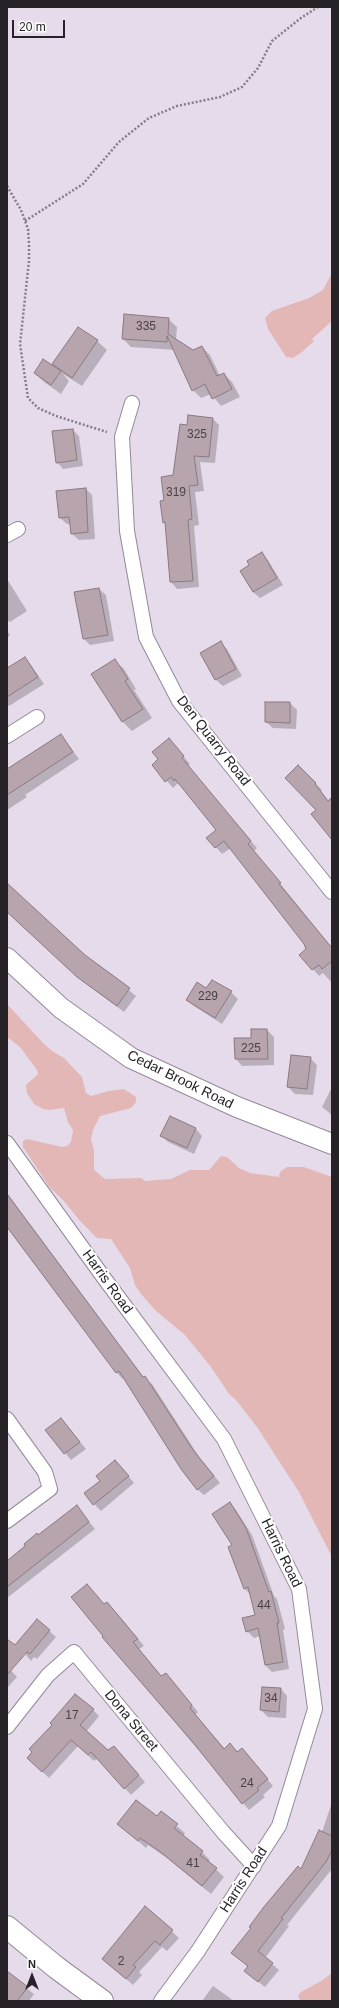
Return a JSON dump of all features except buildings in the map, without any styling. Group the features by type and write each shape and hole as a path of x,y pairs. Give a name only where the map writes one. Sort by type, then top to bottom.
{"main road":[{"path":"10,1932 102,2001"}],"street":[{"name":"Den Quarry Road","path":"132,403 122,437 127,531 146,638 179,700 332,892"},
{"path":"7,736 37,717"},
{"name":"Cedar Brook Road","path":"7,958 61,1008 131,1058 237,1107 332,1144"},
{"name":"Harris Road","path":"7,1143 104,1278 224,1438 299,1588 315,1709 279,1826 198,1951 161,2001"},
{"path":"7,1419 45,1472 50,1489 7,1521"},
{"name":"Dona Street","path":"7,1727 48,1675 74,1652 223,1832 254,1866"}],"path":[{"path":"24,220 83,184 119,142 149,118 177,106 220,97 242,87 258,68 272,41 301,18 318,7"},
{"path":"7,186 24,220 29,244 29,261 20,344 28,398 38,408 56,416 122,437"},
{"path":"7,193 11,192"}],"shaded area":[{"path":"332,273 332,321 312,339 314,341 302,352 293,358 286,357 268,329 265,318 272,311 309,298 323,290"},
{"path":"7,1004 43,1043 52,1051 64,1058 82,1077 86,1093 91,1096 124,1089 136,1097 136,1102 131,1108 100,1116 93,1130 91,1139 94,1151 94,1170 105,1179 141,1178 145,1181 171,1179 190,1170 209,1170 221,1156 227,1157 239,1168 250,1173 279,1177 280,1172 287,1167 304,1167 332,1177 332,1557 299,1492 257,1427 236,1400 229,1394 211,1367 185,1335 156,1311 141,1294 135,1285 130,1268 111,1239 97,1238 80,1221 63,1200 50,1188 23,1147 23,1141 27,1139 62,1147 67,1146 71,1142 73,1130 68,1122 64,1108 49,1110 43,1109 34,1104 27,1093 26,1085 38,1074 37,1070 20,1047 7,1037"},
{"path":"332,1973 332,2001 300,2001 298,1996 301,1992"}]}
